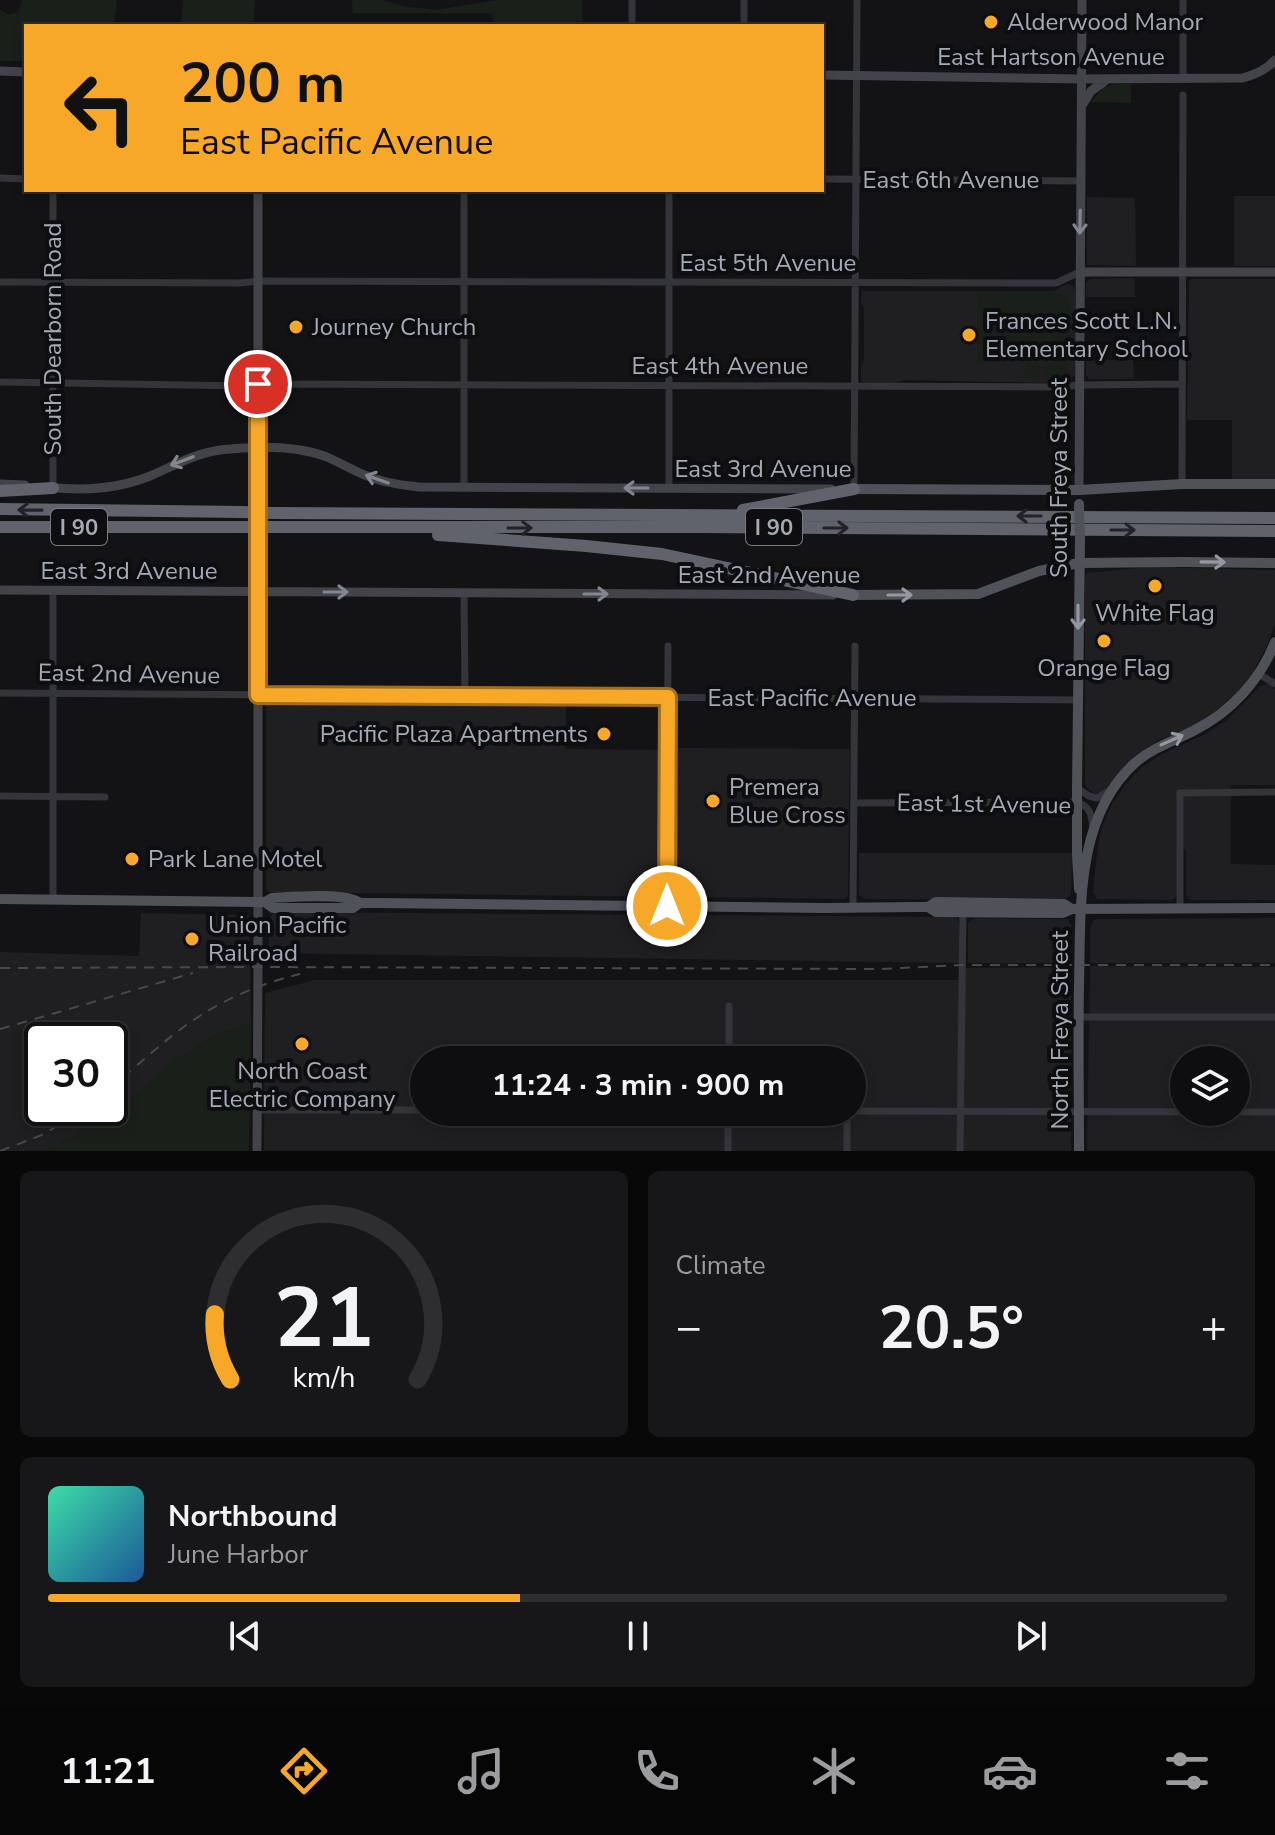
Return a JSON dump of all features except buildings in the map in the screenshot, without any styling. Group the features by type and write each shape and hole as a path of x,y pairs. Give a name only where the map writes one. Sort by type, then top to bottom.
{"highway":[{"path":"0,491 53,488"},
{"path":"714,515 854,489"},
{"name":"I 90","path":"0,509 1275,518"},
{"name":"I 90","path":"0,527 1275,531"},
{"path":"311,527 662,554 853,595"}],"main road":[{"name":"East 3rd Avenue","path":"854,489 1079,490 1182,484 1275,484"},
{"name":"South Freya Street","path":"1076,909 1079,490"},
{"name":"East 2nd Avenue","path":"853,595 978,594 1039,571 1079,563 1275,563"},
{"path":"1076,909 1093,833 1112,789 1126,772 1150,752 1222,713 1273,657 1275,642"},
{"path":"0,899 262,902 272,898 333,897 353,898 360,903 853,907 928,907 936,902 1064,904 1076,909"},
{"path":"928,907 936,912 1063,913 1076,909 1275,908"},
{"name":"North Freya Street","path":"1076,909 1079,1151"}],"street":[{"path":"632,0 632,24"},
{"path":"744,0 744,24"},
{"path":"854,489 857,0"},
{"name":"South Freya Street","path":"1079,490 1082,0"},
{"path":"1183,0 1183,78"},
{"path":"1275,60 1267,68 1275,78"},
{"name":"East Hartson Avenue","path":"824,75 1243,78 1267,68"},
{"path":"0,71 24,72"},
{"path":"1081,116 1091,91 1100,83 1116,79"},
{"path":"1182,484 1183,95"},
{"path":"0,178 24,179"},
{"name":"East 6th Avenue","path":"824,179 1080,181"},
{"name":"South Dearborn Road","path":"53,192 53,488"},
{"path":"257,1151 262,902 258,695 258,192"},
{"path":"464,192 464,488"},
{"path":"669,192 669,488"},
{"name":"East 5th Avenue","path":"258,281 1056,283 1080,272 1275,272"},
{"path":"0,282 258,281"},
{"path":"0,382 64,385 258,384"},
{"name":"East 4th Avenue","path":"258,384 1061,387 1182,384"},
{"path":"0,484 107,488 150,476 179,461 207,452 258,448"},
{"name":"East 3rd Avenue","path":"258,448 310,452 391,484 419,487 854,489"},
{"name":"East 3rd Avenue","path":"0,590 258,592"},
{"path":"53,591 53,900"},
{"name":"East 2nd Avenue","path":"258,592 853,595"},
{"path":"464,593 465,697"},
{"path":"667,906 668,646"},
{"path":"853,907 855,646"},
{"path":"1259,674 1275,684"},
{"name":"East 2nd Avenue","path":"0,693 258,695"},
{"name":"East Pacific Avenue","path":"258,695 1078,700"},
{"name":"East 1st Avenue","path":"1077,788 1097,798 1112,789"},
{"path":"1180,908 1180,793 1275,792"},
{"path":"0,796 105,797"},
{"name":"East 1st Avenue","path":"854,803 1077,802 1091,812 1093,833"},
{"path":"960,1151 963,912"},
{"path":"729,1006 729,1046"},
{"path":"1079,1017 1275,1017"},
{"path":"257,1110 410,1110"},
{"path":"866,1111 1275,1112"},
{"path":"728,1126 728,1151"},
{"path":"847,1151 848,1126"}],"shaded area":[{"path":"22,0 117,2 112,24 24,24 24,61 0,61 0,10 9,15 19,11"},
{"path":"183,0 255,0 254,24 181,24"},
{"path":"352,0 383,0 436,10 498,0 582,0 583,24 494,22 491,13 353,13"},
{"path":"1131,84 1131,103 1091,102 1103,88"},
{"path":"1234,196 1275,196 1275,266 1234,266"},
{"path":"1087,197 1135,198 1136,266 1087,265"},
{"path":"1135,278 1135,297 1086,297 1086,283 1090,279"},
{"path":"1275,279 1275,480 1232,479 1232,420 1187,420 1189,281"},
{"name":"Frances Scott L.N. Elementary School","path":"1067,284 1075,290 1075,374 1072,378 1057,383 903,380 898,383 864,383 861,380 861,365 864,362 862,291 1053,291"},
{"path":"978,293 1060,293 1070,300 1068,373 1045,378 1045,362 1040,362 1040,378 1025,378 1026,362 977,362"},
{"path":"1086,360 1133,360 1134,379 1089,379"},
{"path":"1149,567 1275,570 1275,623 1268,644 1239,691 1200,723 1159,740 1141,752 1106,790 1094,793 1085,782 1085,575"},
{"path":"1267,684 1275,690 1275,785 1231,785 1231,864 1275,865 1275,900 1191,900 1186,895 1186,849 1177,849 1175,898 1097,899 1093,892 1103,824 1125,785 1142,767 1162,754 1227,720 1260,686"},
{"path":"269,699 566,702 566,749 664,750 663,895 268,892 266,703"},
{"path":"673,748 850,749 848,896 844,899 674,895"},
{"path":"859,853 1072,853 1071,894 1063,900 865,899 859,893"},
{"path":"275,912 953,917 959,923 959,963 268,953 270,917"},
{"path":"141,913 249,915 251,1024 219,1033 170,1064 128,1102 128,1022 24,1022 24,1126 93,1126 47,1151 0,1151 0,952 139,956"},
{"path":"974,918 1068,919 1071,925 1071,963 968,963 968,923"},
{"path":"1275,918 1275,963 1090,963 1090,929 1096,919"},
{"path":"1090,966 1275,967 1275,1151 1087,1151"},
{"path":"1071,967 1071,1151 264,1151 265,993 315,980 958,980 959,968"},
{"path":"251,1024 249,1151 47,1151 93,1126 128,1126 128,1102 170,1064 219,1033"}],"railway":[{"path":"0,968 882,969 963,965 1275,965"},
{"path":"0,1029 193,973"},
{"path":"128,1074 204,1013 244,993 300,974"},
{"path":"0,1151 57,1126"}],"place":[{"name":"Alderwood Manor","path":"991,22"},
{"name":"Journey Church","path":"296,327"},
{"name":"Frances Scott L.N. Elementary School","path":"969,335"},
{"name":"White Flag","path":"1155,586"},
{"name":"Orange Flag","path":"1104,641"},
{"name":"Pacific Plaza Apartments","path":"604,734"},
{"name":"Premera Blue Cross","path":"713,801"},
{"name":"Park Lane Motel","path":"132,859"},
{"name":"Union Pacific Railroad","path":"192,939"},
{"name":"North Coast Electric Company","path":"302,1044"}],"route":[{"path":"258,384 258,695 668,697 667,906"}]}
